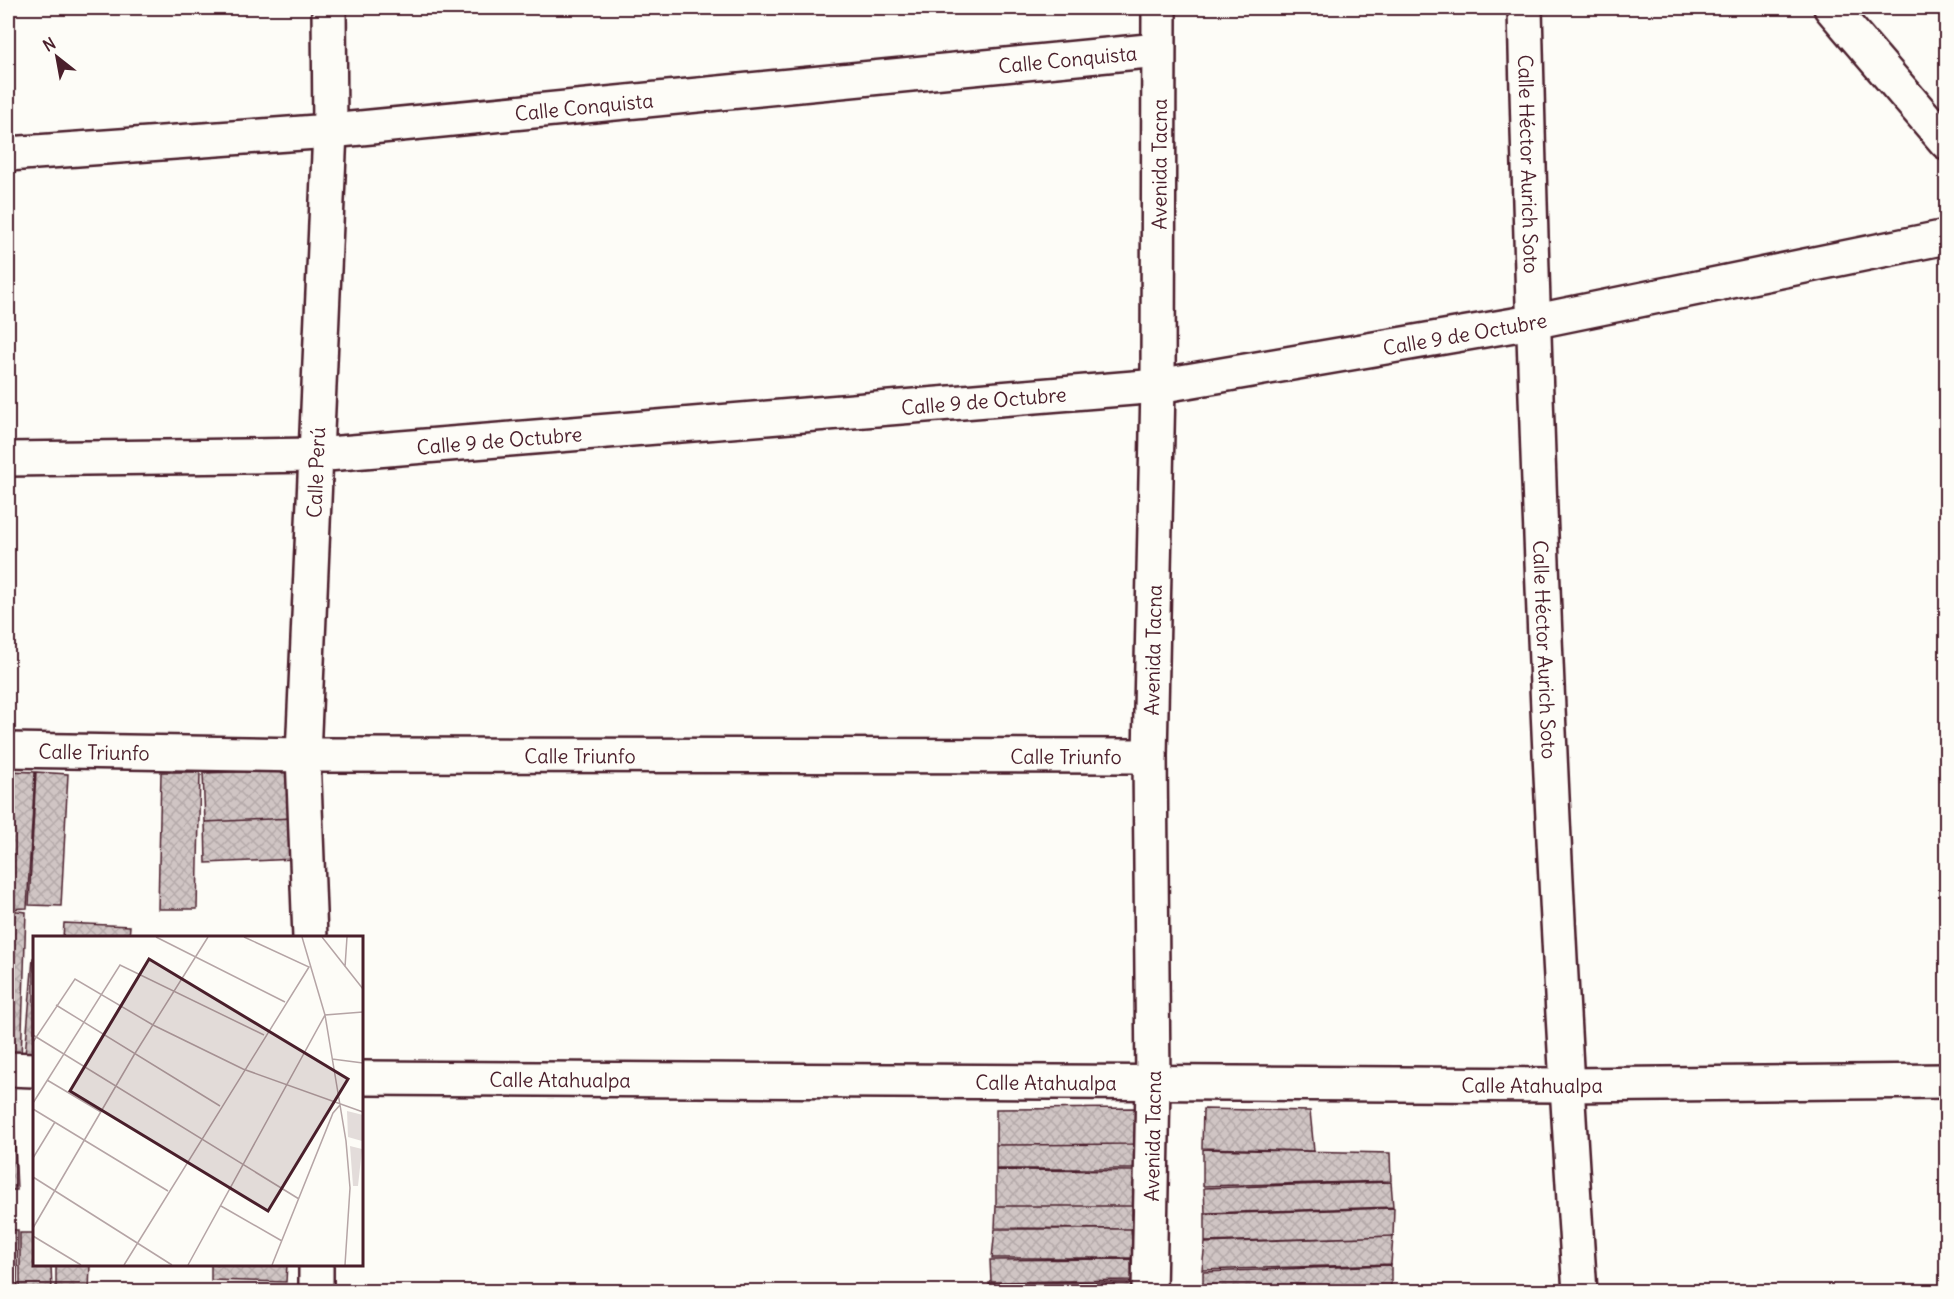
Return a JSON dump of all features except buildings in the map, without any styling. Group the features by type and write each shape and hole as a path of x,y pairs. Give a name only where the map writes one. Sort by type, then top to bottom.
{"street":[{"name":"Calle Perú","path":"310,936 303,755 330,131 328,8"},
{"name":"Avenida Tacna","path":"1149,1292 1153,1083 1150,756 1158,386 1159,8"},
{"name":"Calle Héctor Aurich Soto","path":"1525,8 1533,322 1566,1085 1580,1292"},
{"path":"1831,8 1947,142"},
{"name":"Calle Conquista","path":"8,154 330,131 1158,50"},
{"name":"Calle 9 de Octubre","path":"8,459 315,454 1158,386 1533,322 1947,237"},
{"name":"Calle Triunfo","path":"8,750 303,755 1150,756"},
{"path":"8,1069 33,1070"},
{"name":"Calle Atahualpa","path":"363,1078 1566,1085 1947,1081"},
{"path":"316,1266 316,1292"}]}
